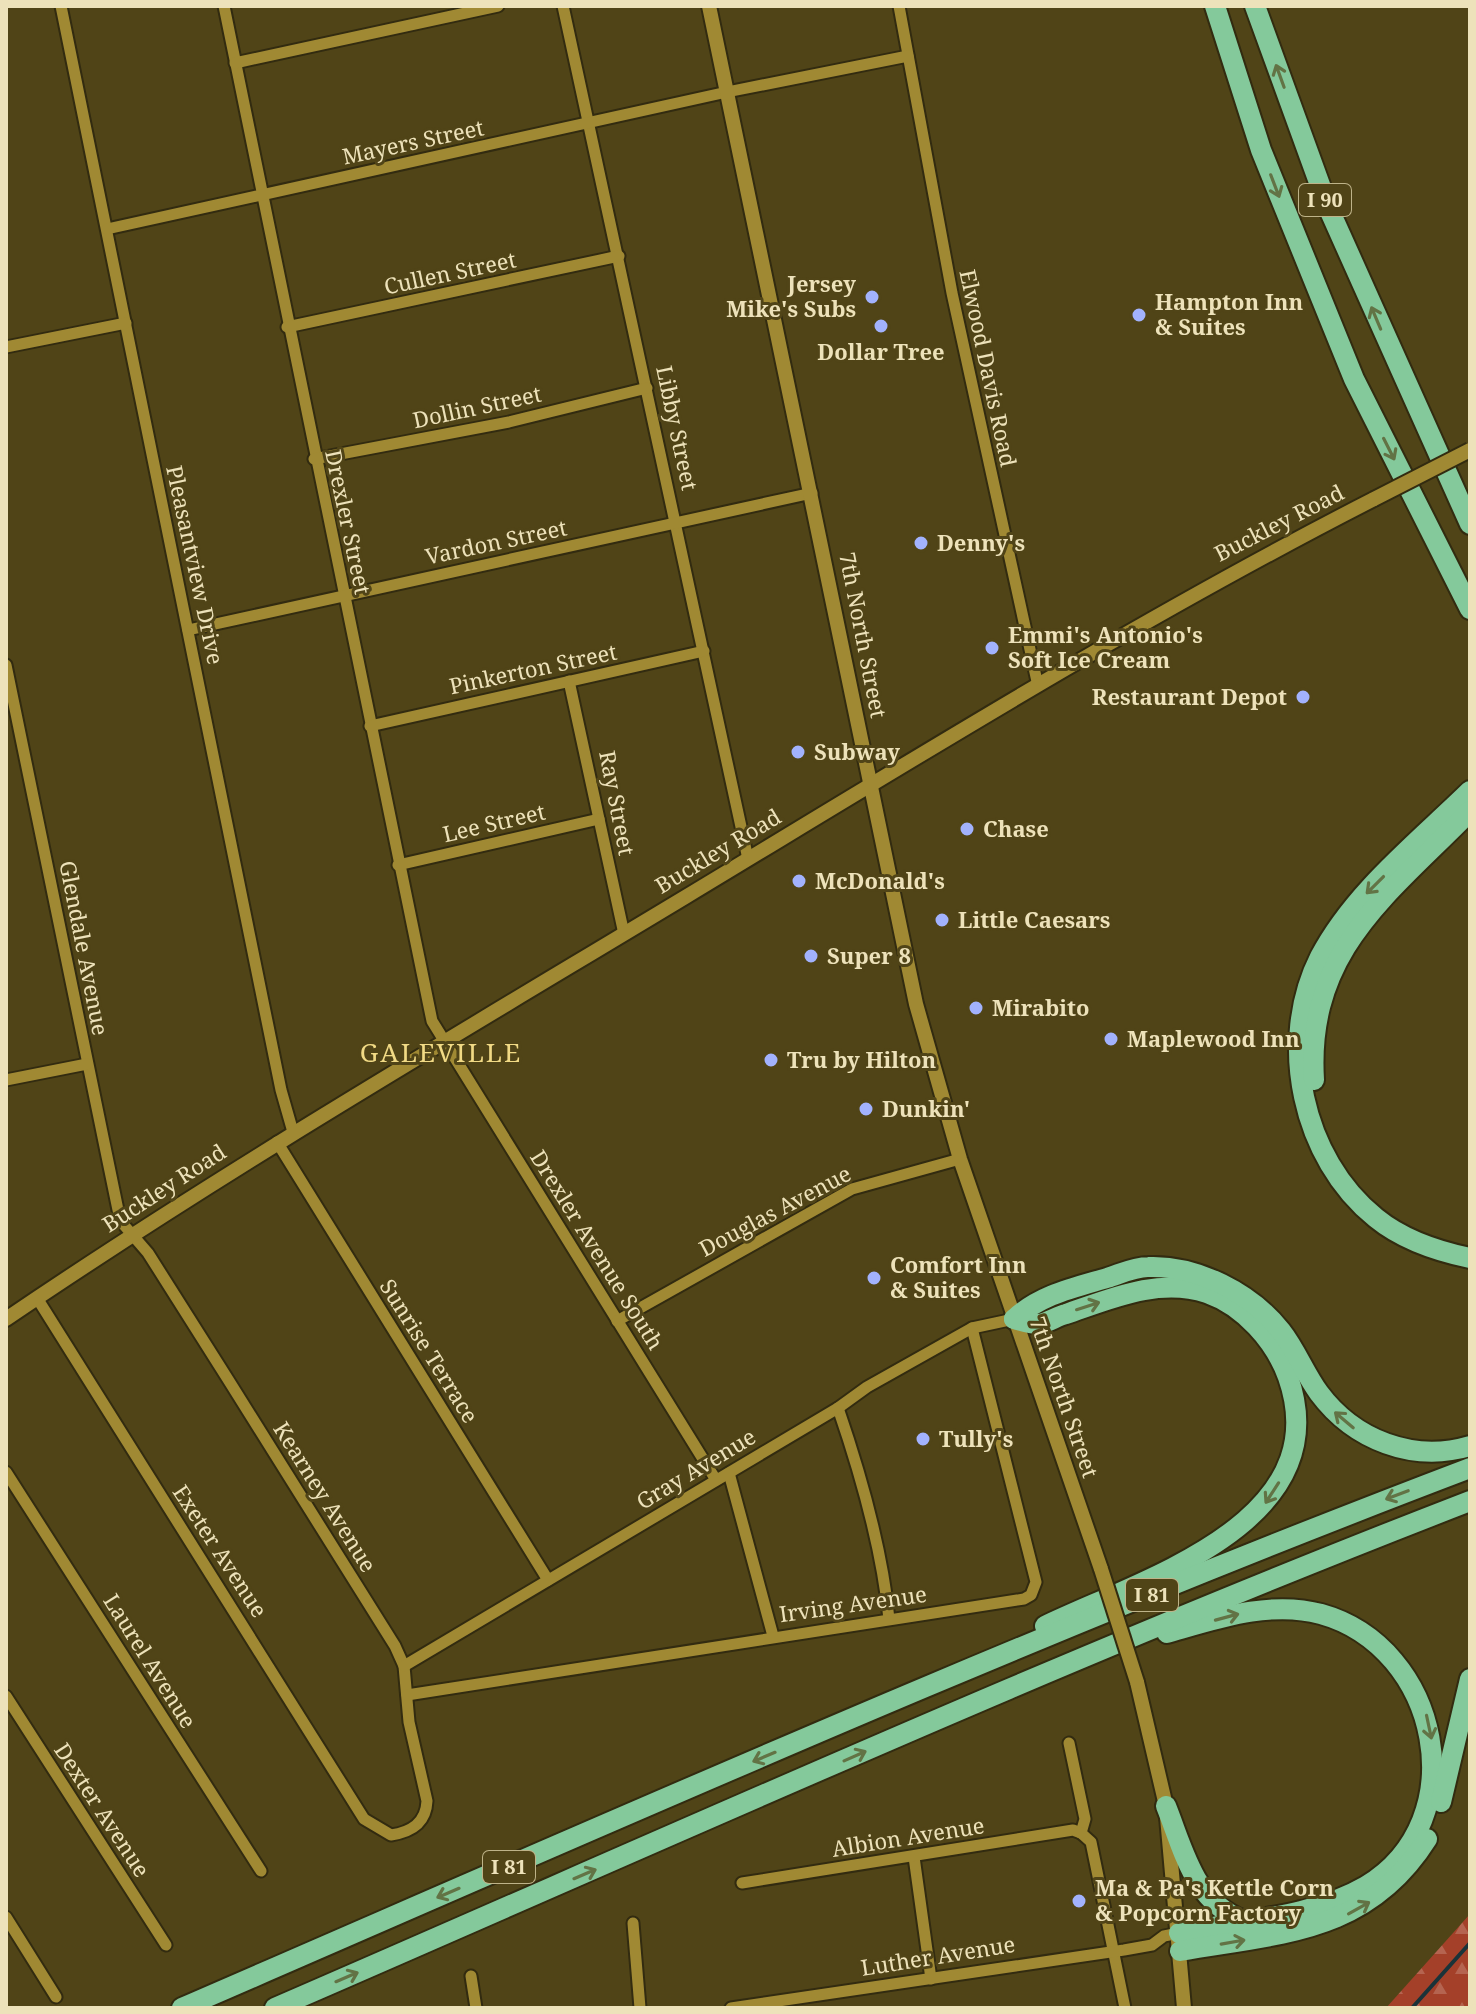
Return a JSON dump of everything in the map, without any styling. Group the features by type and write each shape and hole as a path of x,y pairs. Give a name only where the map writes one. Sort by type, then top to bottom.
{"highway":[{"name":"I 90","path":"1215,6 1261,150 1354,379 1470,609"},
{"name":"I 90","path":"1255,6 1328,207 1470,524"},
{"path":"1407,389 1470,496"},
{"path":"1470,791 1365,895 1331,938 1307,990 1298,1053 1302,1083 1319,1143 1332,1170 1352,1195 1376,1218 1408,1239 1470,1258"},
{"path":"1470,811 1371,912 1345,945 1322,991 1312,1054 1314,1086 1333,1144 1362,1187 1411,1225 1443,1239 1470,1244"},
{"path":"1014,1319 1033,1301 1137,1269 1174,1269 1197,1274 1248,1299 1273,1322 1334,1411 1363,1434 1392,1446 1421,1451 1470,1446"},
{"path":"835,1726 1215,1544 1259,1511 1282,1476 1296,1420 1289,1379 1280,1356 1257,1326 1208,1293 1161,1287 1132,1291 1039,1324 1014,1319"},
{"name":"I 81","path":"182,2008 835,1726 1308,1529 1470,1468"},
{"name":"I 81","path":"275,2008 1252,1585 1470,1501"},
{"path":"1071,1662 1249,1611 1283,1609 1340,1620 1375,1642 1403,1670 1425,1710 1431,1736 1433,1774 1425,1813 1406,1849 1368,1885 1339,1899 1244,1921 1179,1942"},
{"path":"1179,1942 1324,1923 1368,1904 1394,1884 1428,1838 1437,1815 1470,1679"},
{"path":"1166,1806 1204,1894 1229,1915 1244,1921"}],"street":[{"name":"Pleasantview Drive","path":"61,6 281,1090 293,1132"},
{"name":"Drexler Street","path":"224,6 421,981 432,1021 444,1042"},
{"path":"235,63 498,6"},
{"name":"Libby Street","path":"563,6 748,859"},
{"name":"7th North Street","path":"709,6 916,1004 960,1159 1137,1682 1166,1806 1184,2008"},
{"name":"Elwood Davis Road","path":"899,6 952,293 1038,686"},
{"path":"727,92 908,56"},
{"name":"Mayers Street","path":"107,229 727,92"},
{"name":"Cullen Street","path":"287,327 619,256"},
{"path":"6,347 126,323"},
{"name":"Dollin Street","path":"314,459 509,422 647,388"},
{"name":"Buckley Road","path":"6,1319 132,1234 293,1132 1209,584 1470,450"},
{"name":"Vardon Street","path":"188,630 812,493"},
{"name":"Pinkerton Street","path":"370,726 704,651"},
{"name":"Glendale Avenue","path":"6,665 118,1210 132,1234"},
{"name":"Ray Street","path":"569,681 624,934"},
{"name":"Lee Street","path":"398,865 599,819"},
{"name":"Drexler Avenue South","path":"444,1042 716,1480"},
{"path":"6,1080 87,1064"},
{"name":"Sunrise Terrace","path":"277,1142 548,1580"},
{"name":"Douglas Avenue","path":"617,1321 842,1194 960,1159"},
{"name":"Kearney Avenue","path":"132,1234 148,1253 229,1381 404,1666 409,1722 427,1804"},
{"name":"Exeter Avenue","path":"37,1298 370,1825 391,1835 407,1833 418,1825 427,1804"},
{"name":"Gray Avenue","path":"404,1666 838,1408 867,1387 972,1328 1014,1319"},
{"name":"Irving Avenue","path":"407,1695 1024,1599 1036,1587 972,1328"},
{"path":"838,1408 886,1588 889,1619"},
{"name":"Laurel Avenue","path":"6,1472 261,1871"},
{"path":"729,1473 773,1636"},
{"name":"Dexter Avenue","path":"6,1696 166,1945"},
{"path":"1069,1743 1085,1819 1081,1833 1091,1842 1125,2008"},
{"name":"Albion Avenue","path":"742,1883 1073,1830 1081,1833"},
{"path":"914,1857 931,1979"},
{"path":"6,1917 56,1997"},
{"path":"633,1923 640,2008"},
{"name":"Luther Avenue","path":"1152,1945 1164,1936 1179,1942"},
{"name":"Luther Avenue","path":"731,2008 1179,1942"},
{"path":"471,1976 476,2008"}],"green space":[{"path":"1470,1914 1470,2008 1386,2008"}],"waterway":[{"path":"1412,2008 1470,1943"}],"place":[{"name":"Jersey Mike's Subs","path":"872,297"},
{"name":"Hampton Inn & Suites","path":"1139,315"},
{"name":"Dollar Tree","path":"881,326"},
{"name":"Denny's","path":"921,543"},
{"name":"Emmi's Antonio's Soft Ice Cream","path":"992,648"},
{"name":"Restaurant Depot","path":"1303,697"},
{"name":"Subway","path":"798,752"},
{"name":"Chase","path":"967,829"},
{"name":"McDonald's","path":"799,881"},
{"name":"Little Caesars","path":"942,920"},
{"name":"Super 8","path":"811,956"},
{"name":"Mirabito","path":"976,1008"},
{"name":"Maplewood Inn","path":"1111,1039"},
{"name":"Tru by Hilton","path":"771,1060"},
{"name":"Dunkin'","path":"866,1109"},
{"name":"Comfort Inn & Suites","path":"874,1278"},
{"name":"Tully's","path":"923,1439"},
{"name":"Ma & Pa's Kettle Corn & Popcorn Factory","path":"1079,1901"}],"district":[{"name":"GALEVILLE","path":"441,1053"}]}
